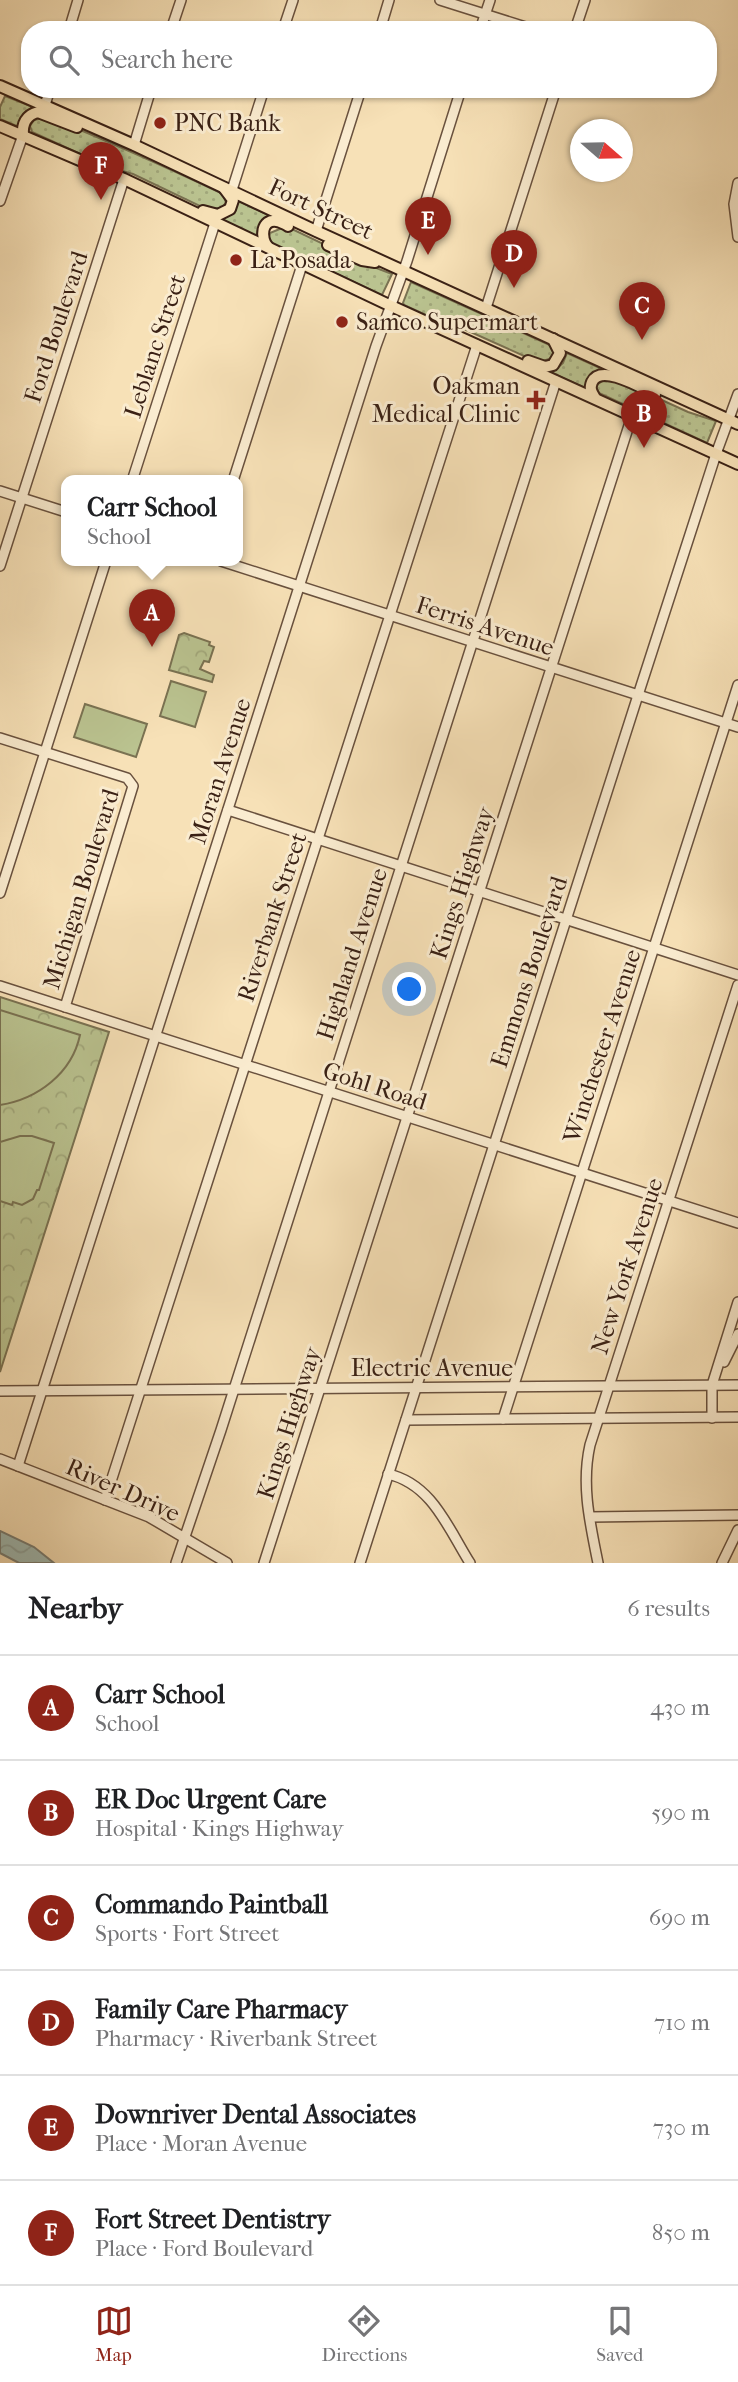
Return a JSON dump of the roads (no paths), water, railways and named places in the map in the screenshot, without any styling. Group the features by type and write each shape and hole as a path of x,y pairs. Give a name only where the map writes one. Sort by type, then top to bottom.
{"main road":[{"name":"Fort Street","path":"0,86 21,95"},
{"name":"Fort Street","path":"28,98 232,190 558,344 733,422"},
{"path":"23,135 26,121 31,114 38,112 122,147 158,156"},
{"path":"0,125 124,179 302,265 738,464"},
{"path":"124,179 132,178 211,215 218,215 230,209 233,200 220,185"},
{"path":"270,250 263,242 262,235 270,222 277,220 362,260 388,264"},
{"path":"471,343 481,341 545,367 557,361 558,344"},
{"path":"595,398 590,389 592,382 603,374 671,401 688,401"}],"street":[{"path":"72,21 78,0"},
{"path":"174,21 181,0"},
{"path":"287,21 293,0"},
{"path":"383,21 389,0"},
{"path":"440,0 507,21"},
{"path":"483,21 490,0"},
{"path":"578,21 585,0"},
{"path":"45,105 47,98"},
{"path":"134,145 148,98"},
{"path":"232,190 261,98"},
{"path":"316,231 358,98"},
{"name":"Moran Avenue","path":"18,1466 389,305 403,270 458,98"},
{"path":"485,308 553,98"},
{"path":"0,201 23,135"},
{"name":"Ford Boulevard","path":"0,566 124,179"},
{"path":"738,183 734,204 738,237"},
{"name":"Leblanc Street","path":"134,475 215,223"},
{"path":"235,475 302,265"},
{"name":"Riverbank Street","path":"105,1500 389,615 471,343"},
{"name":"Highland Avenue","path":"176,1563 556,381"},
{"name":"Emmons Boulevard","path":"360,1563 716,454 733,422 738,394"},
{"name":"Kings Highway","path":"264,1563 632,416"},
{"path":"0,491 61,510"},
{"path":"0,893 104,566"},
{"name":"Ferris Avenue","path":"237,566 738,727"},
{"name":"Winchester Avenue","path":"503,1419 738,685"},
{"path":"0,738 45,752"},
{"name":"Michigan Boulevard","path":"45,752 127,778 133,789 65,1007"},
{"path":"228,810 738,975"},
{"name":"New York Avenue","path":"598,1563 586,1494 586,1467 609,1387 738,985"},
{"name":"Gohl Road","path":"0,986 738,1223"},
{"path":"712,1418 712,1385 738,1302"},
{"path":"712,1385 738,1334"},
{"name":"Electric Avenue","path":"0,1391 738,1385"},
{"name":"Electric Avenue","path":"406,1420 738,1417"},
{"name":"River Drive","path":"0,1459 149,1517 227,1563"},
{"path":"388,1474 410,1480 428,1496 470,1563"},
{"path":"590,1517 738,1515"},
{"path":"722,1563 738,1530"}],"water":[{"path":"0,1531 34,1547 54,1563 19,1563 0,1553"}],"place":[{"name":"PNC Bank","path":"160,123"},
{"name":"Fort Street Dentistry","path":"101,200"},
{"name":"Downriver Dental Associates","path":"428,255"},
{"name":"La Posada","path":"236,260"},
{"name":"Family Care Pharmacy","path":"514,288"},
{"name":"Samco Supermart","path":"342,322"},
{"name":"Commando Paintball","path":"642,340"},
{"name":"Oakman Medical Clinic","path":"536,400"},
{"name":"ER Doc Urgent Care","path":"644,448"},
{"name":"Carr School","path":"152,647"}]}
